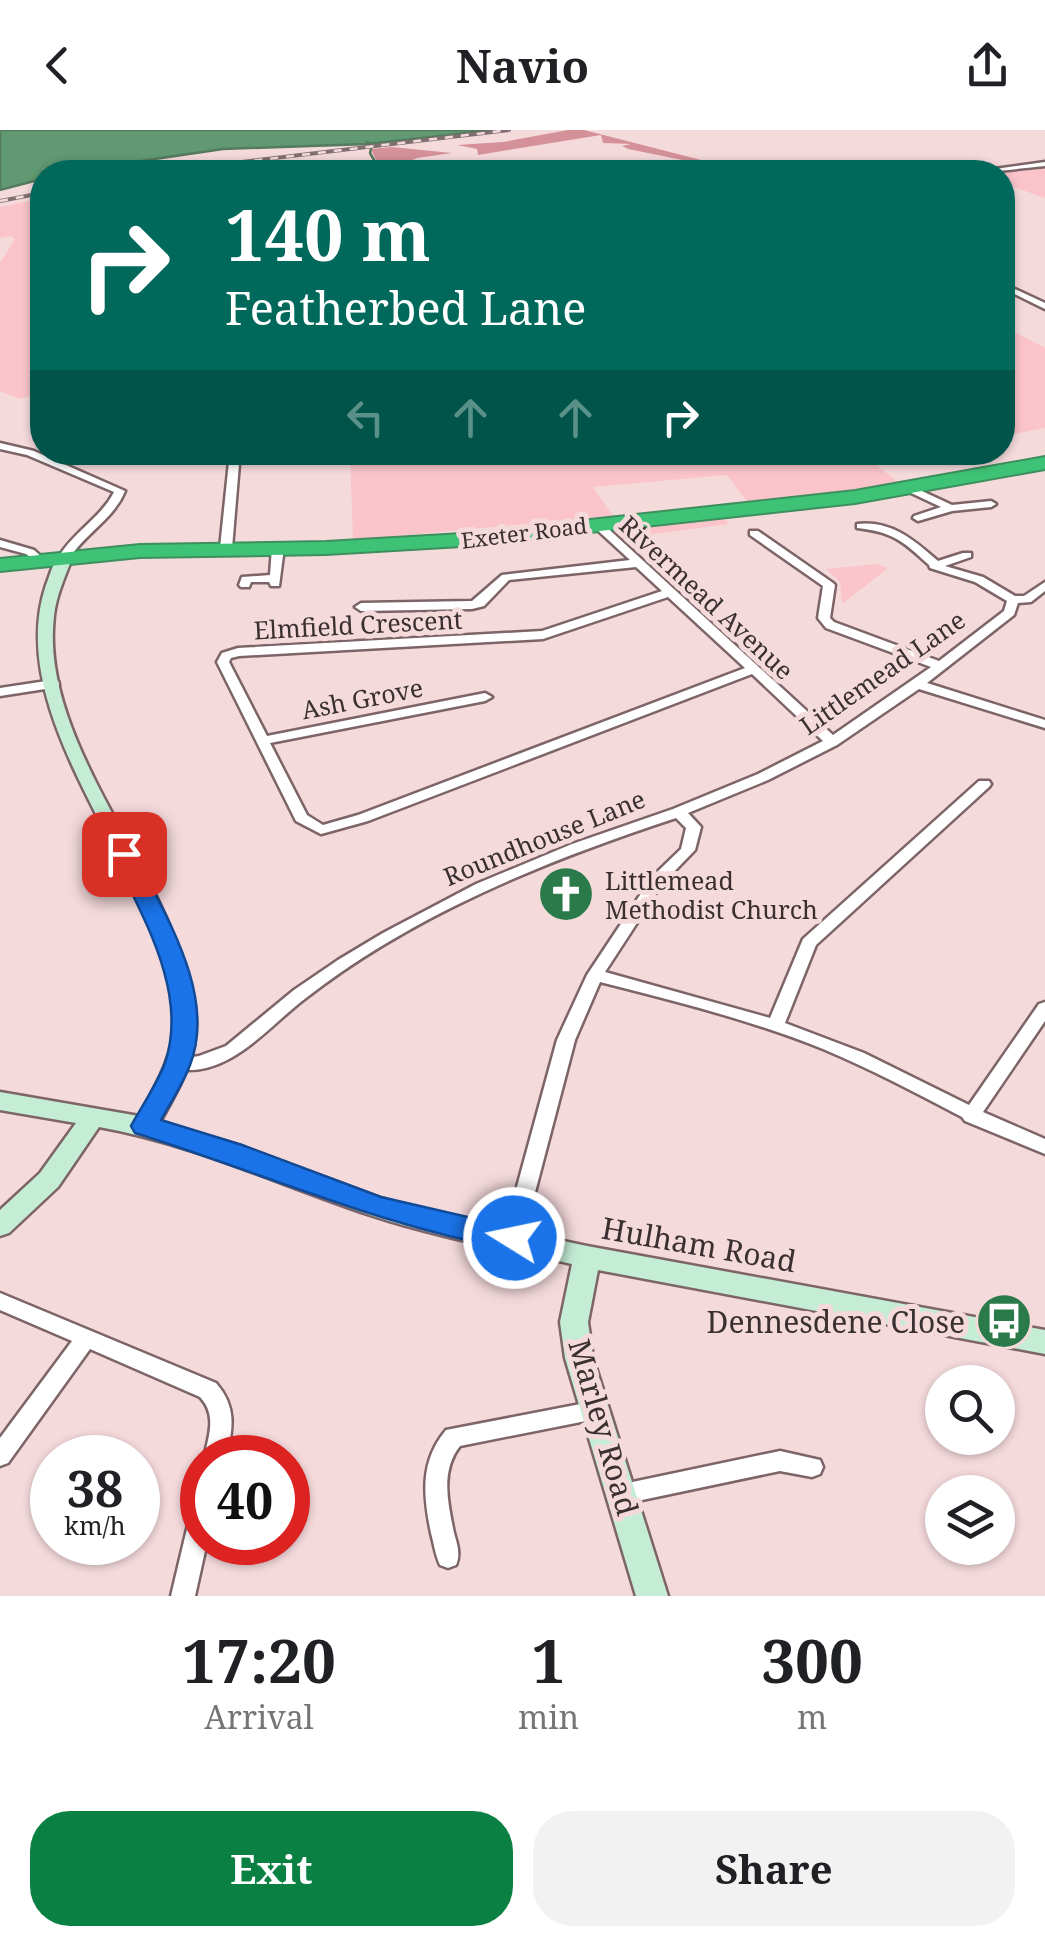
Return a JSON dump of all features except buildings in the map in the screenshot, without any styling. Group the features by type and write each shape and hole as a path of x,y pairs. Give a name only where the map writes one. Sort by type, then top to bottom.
{"highway":[{"name":"Exeter Road","path":"0,565 226,548 462,540 911,489 1045,463"}],"street":[{"path":"1015,167 1045,164"},
{"path":"1015,291 1045,306"},
{"path":"0,446 30,454"},
{"path":"57,465 120,491 118,500 84,528 64,558 45,625 66,732 86,780 151,906 173,960 185,1019 178,1064 145,1126"},
{"path":"226,548 233,465"},
{"path":"911,489 951,508"},
{"path":"918,518 951,508 991,504"},
{"name":"Rivermead Avenue","path":"597,524 832,742"},
{"path":"861,526 878,526 908,540 921,548 934,566 979,578 1014,600"},
{"path":"754,534 781,556 823,578 828,585 824,618 830,625 942,666"},
{"path":"0,542 30,552 40,560"},
{"path":"245,585 246,579 275,581 278,548"},
{"path":"934,566 967,554"},
{"path":"369,603 472,605 480,603 506,577 638,564"},
{"name":"Littlemead Lane","path":"678,812 764,778 832,742 942,666 1010,612 1014,600 1026,598 1045,586"},
{"name":"Elmfield Crescent","path":"670,592 543,635 238,652 226,656 223,662 302,818 310,827 334,829 752,670"},
{"path":"0,692 54,684"},
{"path":"918,684 1045,724"},
{"name":"Ash Grove","path":"262,741 477,703"},
{"path":"776,1024 809,943 984,784"},
{"path":"514,1238 566,1040 595,975 656,880 688,850 694,827 678,812"},
{"name":"Roundhouse Lane","path":"178,1064 221,1059 298,996 371,946 459,896 555,854 678,812"},
{"path":"595,975 776,1024 860,1058 971,1116 1045,1146"},
{"path":"971,1116 1045,1008"},
{"name":"Hulham Road","path":"0,1101 145,1126 232,1153 376,1207 445,1226 587,1257 1045,1342"},
{"path":"0,1226 49,1180 95,1115"},
{"name":"Marley Road","path":"587,1257 574,1322 579,1358 652,1596"},
{"path":"0,1301 208,1390 220,1402 224,1420 220,1435"},
{"path":"0,1456 84,1340"},
{"path":"448,1557 435,1466 443,1447 454,1437 596,1410"},
{"path":"622,1494 780,1461 812,1467"},
{"path":"183,1596 190,1565"}],"shaded area":[{"path":"0,130 495,130 368,144 223,149 148,160 30,160 30,182 0,190"},
{"path":"584,130 701,160 682,160 622,146 631,144 603,143 601,135 478,155 477,149 457,145"},
{"path":"392,147 452,153 412,160 376,160 371,149"},
{"path":"1045,166 1045,198 1015,187 1015,169"},
{"path":"30,201 30,396 21,399 0,391 0,263 15,239 0,238 0,207"},
{"path":"1015,332 1045,348 1045,428 1015,434"},
{"path":"350,465 876,465 902,485 748,503 727,475 593,487 613,516 353,540"},
{"path":"721,516 730,524 637,536 628,538 627,545 615,532 620,528"},
{"path":"877,564 888,568 842,604 840,582 826,569"}],"waterway":[{"path":"367,142 372,144 370,153 374,160"}],"railway":[{"path":"259,160 509,130"},
{"path":"0,201 30,195"}],"place":[{"name":"Littlemead Methodist Church","path":"566,894"},
{"name":"Dennesdene Close","path":"1004,1321"}],"route":[{"path":"124,854 173,960 185,1019 178,1064 145,1126 232,1153 376,1207 445,1226 514,1238"}]}
